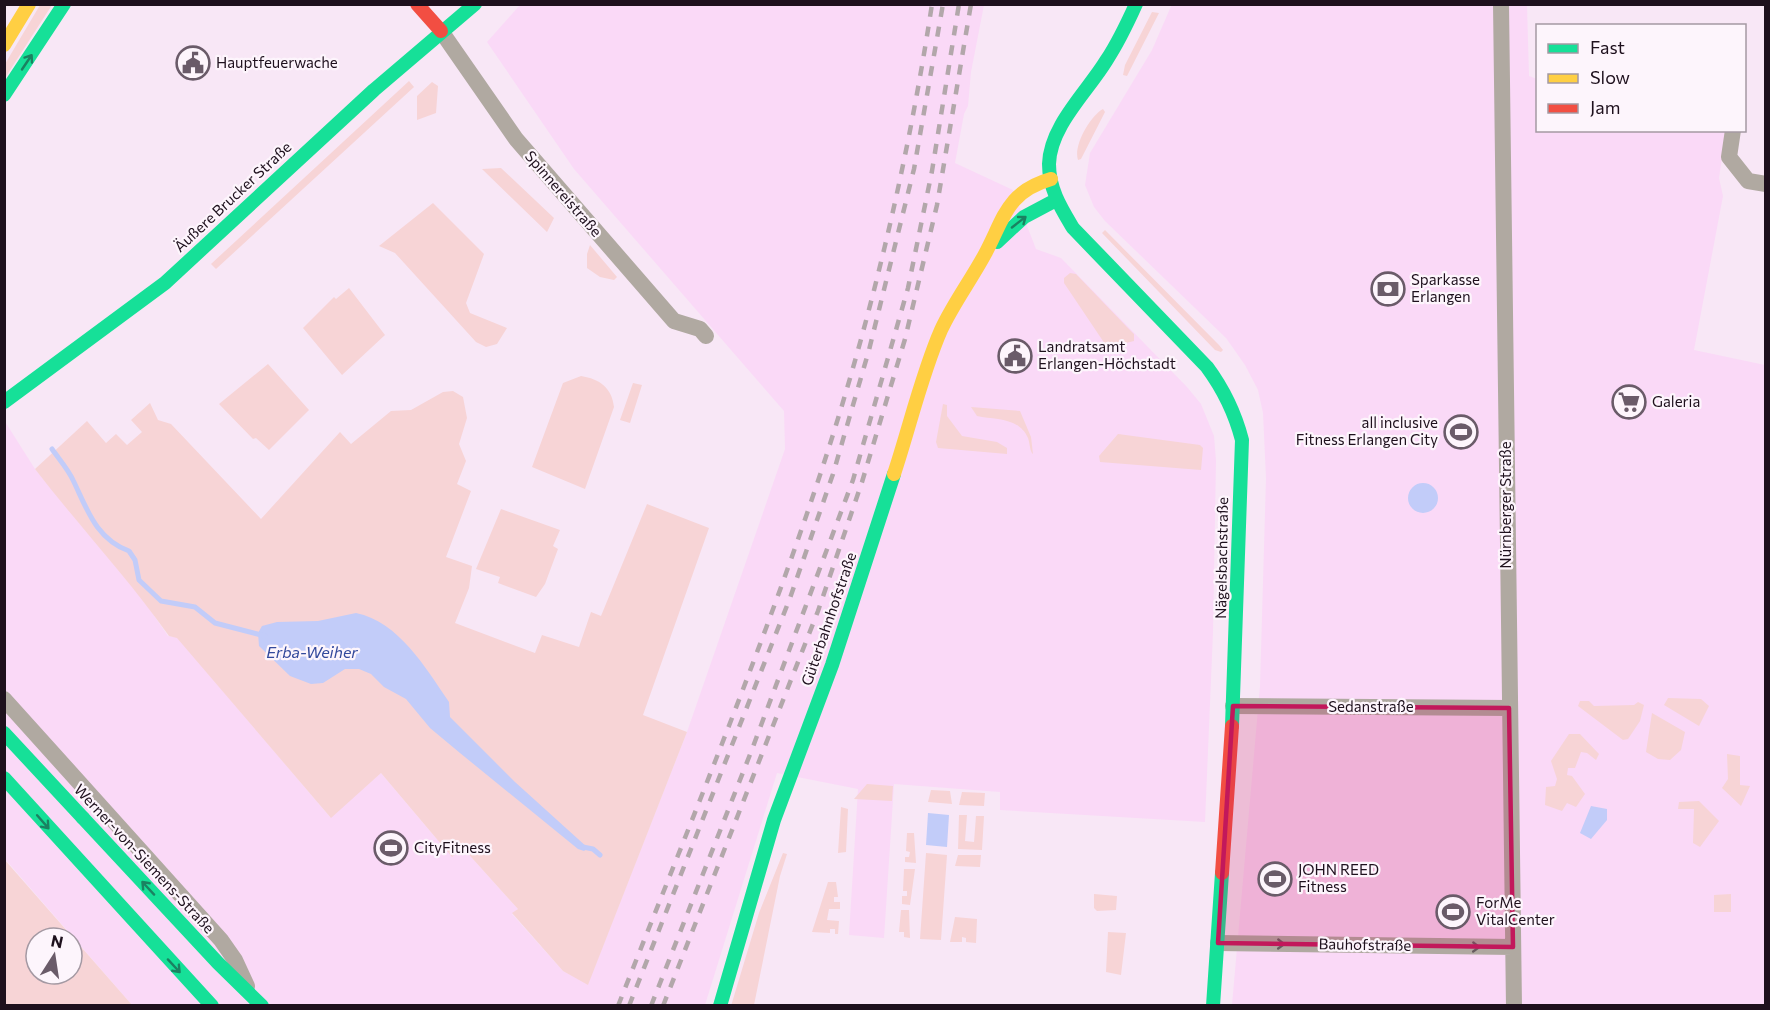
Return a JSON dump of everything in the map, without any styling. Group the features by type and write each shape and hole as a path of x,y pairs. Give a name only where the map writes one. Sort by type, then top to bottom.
{"street":[{"path":"4,45 29,4"},
{"path":"4,95 64,4"},
{"path":"417,4 441,31"},
{"name":"Äußere Brucker Straße","path":"4,402 165,283 441,31 475,4"},
{"path":"1051,179 1049,159 1056,134 1068,112 1110,56 1136,4"},
{"name":"Nürnberger Straße","path":"1501,4 1514,1005"},
{"name":"Spinnereistraße","path":"441,31 516,139 565,197 674,321 700,329 706,336"},
{"path":"1733,132 1729,157 1749,181 1766,184"},
{"name":"Nägelsbachstraße","path":"1051,179 1056,200 1079,236 1207,367 1226,392 1235,412 1242,440 1233,706 1213,1005"},
{"name":"Güterbahnhofstraße","path":"720,1005 774,820 855,595 929,362 948,315 986,252 996,226 1013,201 1034,184 1051,179"},
{"name":"Güterbahnhofstraße","path":"986,252 1024,217 1056,200"},
{"path":"4,699 220,940 235,960 255,1005"},
{"name":"Sedanstraße","path":"1233,706 1509,708"},
{"path":"4,716 30,762"},
{"name":"Werner-von-Siemens-Straße","path":"4,733 218,963 262,1005"},
{"path":"4,778 119,907 212,1005"},
{"name":"Bauhofstraße","path":"1218,943 1513,947"}],"highlighted area":[{"path":"1233,706 1509,708 1513,947 1218,943"}],"shaded area":[{"path":"1172,4 1527,5 1529,76 1536,79 1536,132 1726,132 1719,178 1723,196 1694,350 1765,365 1765,1005 1232,1005 1260,686 1266,478 1263,413 1258,390 1245,365 1226,338 1105,221 1094,207 1085,185 1090,153 1152,50"},
{"path":"40,5 52,5 5,78 5,64"},
{"path":"520,5 984,5 971,72 968,106 964,114 955,163 1013,190 1036,249 1061,258 1187,387 1201,404 1214,436 1216,461 1213,632 1205,822 1000,810 1000,792 894,784 884,938 849,935 858,789 777,773 705,1005 132,1005 84,950 84,926 63,926 5,859 4,420 35,469 144,601 168,636 177,637 330,817 381,773 452,857 463,848 518,909 512,914 563,971 588,984 687,732 785,449 784,411 574,169 487,42"},
{"path":"1152,12 1159,13 1127,76 1123,75 1125,65"},
{"path":"409,81 414,87 216,269 211,264"},
{"path":"432,82 438,86 436,113 417,120 417,96"},
{"path":"1103,109 1105,112 1081,159 1078,160 1080,140 1093,118"},
{"path":"501,168 554,218 547,232 482,169"},
{"path":"433,203 484,254 466,303 470,313 507,328 497,344 486,347 476,342 395,253 379,246"},
{"path":"1105,230 1219,345 1223,350 1221,352 1215,350 1102,233"},
{"path":"590,245 617,277 614,280 600,277 587,268 587,254"},
{"path":"1070,273 1076,274 1134,334 1134,341 1118,345 1105,344 1064,283 1064,278"},
{"path":"349,288 385,335 342,375 303,328 334,297 336,299"},
{"path":"268,364 309,410 269,450 256,438 253,439 219,404"},
{"path":"581,376 594,379 604,386 611,395 614,407 585,489 532,467 563,383"},
{"path":"633,383 642,385 630,423 620,420"},
{"path":"453,391 463,397 467,418 459,444 466,461 457,484 471,491 446,557 472,566 469,588 455,623 535,653 542,635 579,647 591,612 601,616 647,504 709,528 643,715 687,732 588,985 563,971 512,913 518,909 463,848 452,857 381,773 331,818 177,638 169,636 137,593 35,469 87,421 106,443 116,434 127,445 142,432 131,420 150,403 158,420 171,424 261,519 340,432 351,444 391,411 411,410 443,392"},
{"path":"943,404 947,405 947,416 962,436 997,442 1007,448 1007,454 938,448 936,442"},
{"path":"971,407 1020,411 1031,437 1033,454 1028,438 1019,426 1006,421 977,416"},
{"path":"1118,434 1200,445 1203,448 1201,470 1100,462 1099,456"},
{"path":"501,509 560,530 553,546 558,549 545,584 536,597 498,583 500,577 476,569"},
{"path":"1668,698 1701,699 1709,706 1699,726 1664,705"},
{"path":"1580,701 1589,701 1594,706 1634,705 1638,702 1644,705 1640,721 1628,739 1623,740 1578,706"},
{"path":"1652,713 1685,732 1681,750 1670,760 1658,759 1646,752"},
{"path":"1569,734 1580,734 1599,754 1596,760 1587,753 1581,752 1575,768 1568,768 1567,775 1572,776 1585,794 1576,807 1567,803 1562,811 1545,805 1546,787 1555,786 1557,779 1551,761"},
{"path":"1727,754 1740,756 1740,785 1750,786 1741,806 1722,788 1728,779"},
{"path":"867,784 893,786 892,801 854,799"},
{"path":"931,790 950,791 952,804 928,802"},
{"path":"962,792 985,793 984,806 959,805"},
{"path":"1699,801 1719,821 1700,847 1693,843 1694,809 1678,809 1679,802"},
{"path":"841,807 848,809 846,852 838,853"},
{"path":"959,815 967,815 965,841 974,842 976,816 984,816 982,850 958,849"},
{"path":"907,833 914,833 916,863 905,862 905,857 909,857 910,852 906,851"},
{"path":"783,853 787,854 780,876 754,1005 731,1006 759,913"},
{"path":"926,853 947,855 941,940 920,939"},
{"path":"958,855 981,855 980,867 955,866"},
{"path":"4,859 63,926 24,926 24,986 84,986 84,950 132,1005 5,1005"},
{"path":"904,869 915,869 910,905 902,904 902,896 907,896 907,891 903,891"},
{"path":"828,882 836,882 838,897 834,897 834,902 840,902 840,909 829,909 827,920 839,921 838,934 835,934 835,929 830,929 830,933 812,932"},
{"path":"1094,894 1117,896 1116,910 1097,911 1094,908"},
{"path":"1731,894 1731,912 1714,912 1714,895"},
{"path":"901,910 909,910 910,938 904,937 904,932 899,932"},
{"path":"955,917 977,919 976,943 966,942 966,938 962,937 962,942 950,942"},
{"path":"1108,932 1126,933 1121,975 1106,972"}],"water":[{"path":"1423,483 1434,487 1438,498 1434,509 1423,513 1412,509 1408,498 1412,487"},
{"name":"Erba-Weiher","path":"356,613 385,626 410,648 449,702 450,717 515,782 588,848 584,851 578,849 430,728 406,699 384,687 371,674 359,669 345,669 323,683 311,684 290,676 259,646 258,633 262,626 277,622 318,621"},
{"path":"1591,806 1607,809 1607,820 1591,839 1580,833"},
{"path":"928,813 949,815 947,847 926,845"}],"waterway":[{"path":"52,449 71,476 100,531 118,546 129,551 135,560 139,580 161,601 195,607 215,623 265,636"},
{"path":"583,847 593,849 600,855"}],"railway":[{"path":"618,1006 749,674 798,540 839,415 872,299 900,181 932,4"},
{"path":"629,1006 790,598 833,474 869,350 914,169 943,4"},
{"path":"651,1006 751,752 853,480 908,288 932,171 959,4"},
{"path":"663,1006 818,611 862,482 905,339 937,205 971,4"}],"traffic: fast":[{"path":"4,95 64,4"},
{"path":"4,402 165,283 374,90 475,4"},
{"path":"1136,4 1110,54 1062,123 1051,150 1049,164 1051,182 1056,198 1073,228 1207,367 1219,384 1239,430 1242,440 1232,726"},
{"path":"997,242 1024,217 1056,200"},
{"path":"720,1006 774,820 832,665 894,474"},
{"path":"4,733 83,818"},
{"path":"4,778 212,1006"},
{"path":"83,818 218,963 262,1006"},
{"path":"1213,1006 1222,873"}],"traffic: slow":[{"path":"4,45 29,4"},
{"path":"894,474 928,364 946,320 985,254 1008,208 1024,191 1051,179"}],"traffic: jam":[{"path":"417,4 441,31"},
{"path":"1222,873 1232,726"}],"place":[{"name":"Hauptfeuerwache","path":"193,63"},
{"name":"Sparkasse Erlangen","path":"1388,289"},
{"name":"Landratsamt Erlangen-Höchstadt","path":"1015,356"},
{"name":"Galeria","path":"1629,402"},
{"name":"all inclusive Fitness Erlangen City","path":"1461,432"},
{"name":"CityFitness","path":"391,848"},
{"name":"JOHN REED Fitness","path":"1275,879"},
{"name":"ForMe VitalCenter","path":"1453,912"}]}
